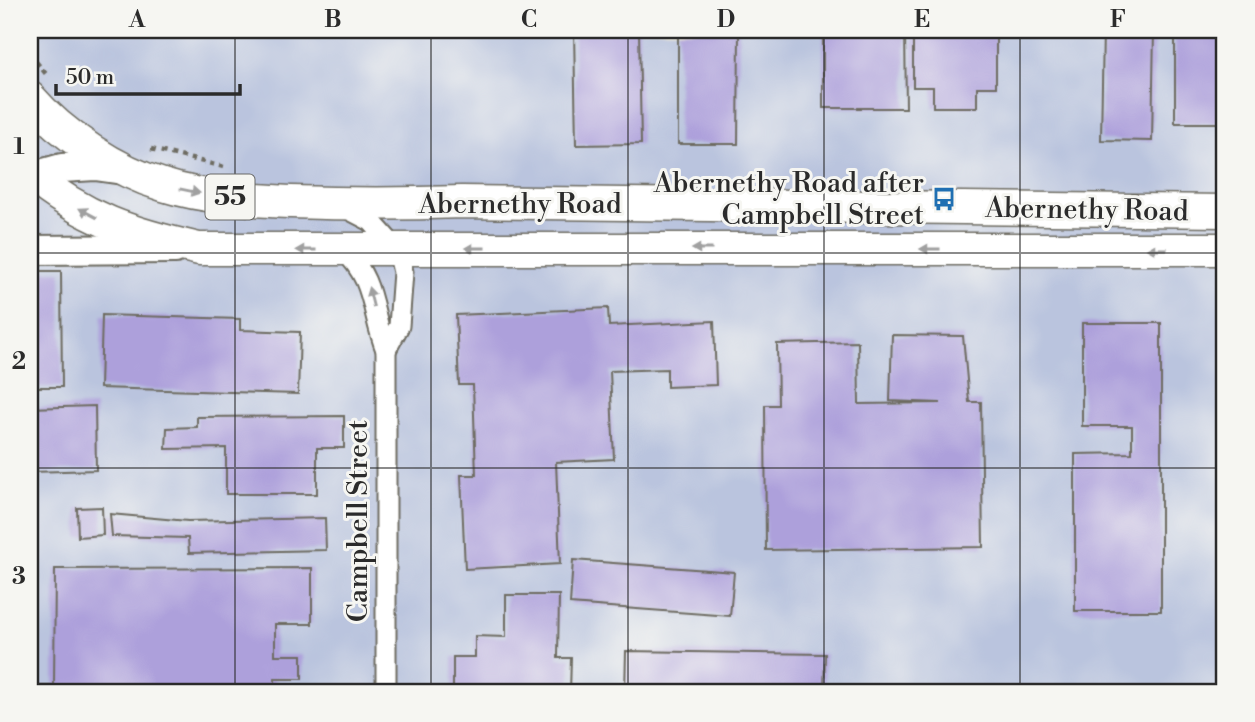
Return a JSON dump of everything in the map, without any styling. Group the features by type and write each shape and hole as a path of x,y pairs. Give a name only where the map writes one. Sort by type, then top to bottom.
{"main road":[{"name":"55","path":"30,98 62,130 125,170"},
{"name":"Abernethy Road","path":"125,170 163,186 194,192 251,200 339,204 463,202 1225,211"},
{"name":"55","path":"31,176 75,207 111,225 149,238 199,249"},
{"name":"Abernethy Road","path":"199,249 1225,249"}],"street":[{"name":"Abernethy Road","path":"31,176 62,168 95,166 125,170"},
{"path":"339,204 370,221 398,251"},
{"name":"Abernethy Road","path":"30,250 199,249"},
{"name":"Campbell Street","path":"343,250 355,261 371,291 377,327 386,350 386,692"},
{"name":"Campbell Street","path":"386,350 399,326 403,272 398,251"}],"shaded area":[{"path":"30,30 1225,30 1225,692 30,692"}],"building":[{"path":"574,30 639,30 641,144 576,145"},
{"path":"678,30 739,30 738,144 678,144"},
{"path":"823,30 905,30 906,108 823,108"},
{"path":"913,30 996,30 996,87 977,87 977,107 933,107 933,87 913,87"},
{"path":"1103,30 1154,30 1152,141 1101,140"},
{"path":"1175,30 1225,30 1225,123 1175,123"},
{"path":"30,271 61,271 62,387 30,387"},
{"path":"608,308 609,326 714,321 716,385 667,387 667,369 610,371 614,459 556,462 560,564 465,569 461,475 476,475 473,385 459,385 456,315"},
{"path":"102,315 240,319 240,330 300,332 298,394 100,388"},
{"path":"1082,323 1161,323 1161,611 1075,611 1075,454 1132,453 1132,426 1082,426"},
{"path":"892,335 963,336 969,402 981,402 983,547 766,550 765,405 778,405 777,344 858,342 859,404 941,403 890,401"},
{"path":"95,406 96,470 32,472 30,408"},
{"path":"344,416 344,448 317,448 317,494 226,494 226,448 166,449 167,428 197,427 197,417"},
{"path":"102,507 103,535 78,537 77,508"},
{"path":"110,514 188,521 325,518 326,550 189,553 188,538 112,536"},
{"path":"573,560 734,572 730,616 570,604"},
{"path":"312,568 312,624 275,624 275,655 302,655 302,679 275,679 275,692 30,692 30,686 54,686 55,569"},
{"path":"506,595 559,595 558,658 571,658 570,692 453,692 453,657 475,657 475,636 506,637"},
{"path":"626,651 825,654 824,692 625,692"}],"place":[{"name":"Abernethy Road after Campbell Street","path":"944,199"}]}
